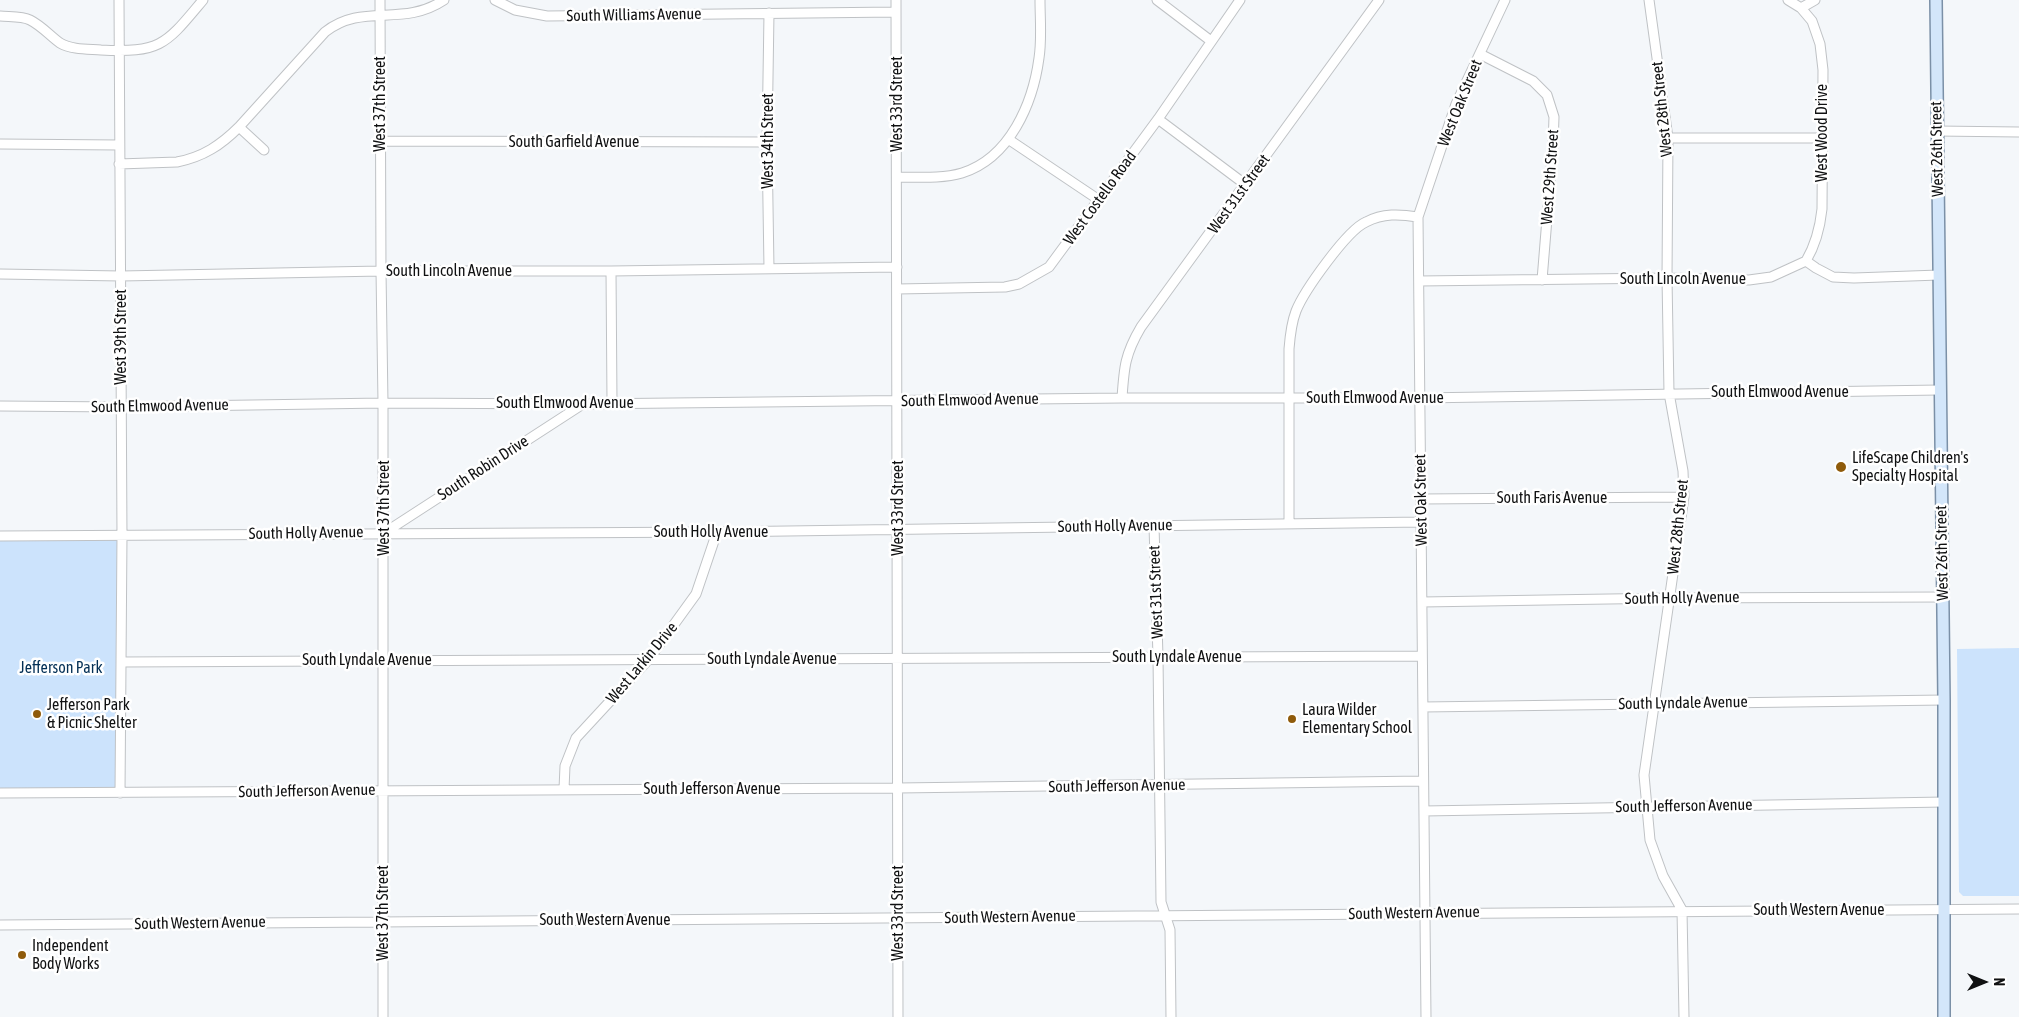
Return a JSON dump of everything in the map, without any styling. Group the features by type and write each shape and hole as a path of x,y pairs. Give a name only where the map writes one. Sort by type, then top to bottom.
{"main road":[{"name":"West 26th Street","path":"1936,0 1944,700 1944,1017"}],"street":[{"name":"West 39th Street","path":"119,0 122,535 120,793"},
{"path":"0,16 29,19 61,44 77,49 145,50 165,42 173,36 203,0"},
{"name":"West 37th Street","path":"380,0 381,271 384,403 383,1017"},
{"path":"119,164 187,160 211,151 225,141 239,127 325,32 342,21 354,17 418,12 444,0"},
{"name":"South Williams Avenue","path":"496,0 515,10 547,16 896,12"},
{"name":"West 33rd Street","path":"896,0 898,1017"},
{"path":"897,177 944,176 961,173 977,167 986,161 1008,139 1024,112 1033,90 1039,56 1040,0"},
{"path":"1157,0 1211,41"},
{"name":"West Costello Road","path":"897,289 1005,287 1019,284 1048,267 1158,119 1240,0"},
{"name":"West 31st Street","path":"1122,398 1125,359 1131,344 1147,319 1379,0"},
{"name":"West Oak Street","path":"1426,1017 1418,217 1456,104 1505,0"},
{"name":"West 28th Street","path":"1649,0 1668,138 1667,278 1669,393 1684,471 1684,497 1671,598 1644,775 1650,840 1663,876 1682,910 1684,1017"},
{"path":"1788,0 1801,8 1815,0"},
{"name":"West Wood Drive","path":"1801,8 1812,21 1820,44 1822,70 1822,209 1813,248 1806,261"},
{"name":"West 34th Street","path":"769,13 767,142 770,269"},
{"name":"West 29th Street","path":"1480,54 1533,80 1547,95 1554,117 1542,280"},
{"path":"1158,119 1246,184"},
{"path":"239,127 264,150"},
{"path":"1936,131 2019,132"},
{"path":"1668,138 1822,138"},
{"path":"1008,139 1099,200"},
{"name":"South Garfield Avenue","path":"380,141 767,142"},
{"path":"0,144 119,144"},
{"path":"1289,523 1291,326 1302,298 1349,234 1363,222 1388,214 1418,217"},
{"path":"1806,261 1833,277 1939,275"},
{"name":"South Lincoln Avenue","path":"1419,281 1667,278 1749,280 1771,277 1806,261"},
{"name":"South Lincoln Avenue","path":"0,274 121,276 381,271 611,271 898,267"},
{"path":"611,271 612,402"},
{"name":"South Elmwood Avenue","path":"0,406 121,407 384,403 583,404 612,402 1122,398 1420,398 1939,390"},
{"name":"South Robin Drive","path":"384,533 583,404"},
{"name":"South Faris Avenue","path":"1421,499 1684,497"},
{"name":"South Holly Avenue","path":"0,536 717,532 1421,522"},
{"name":"West 31st Street","path":"1154,526 1162,902 1170,930 1171,1017"},
{"name":"West Larkin Drive","path":"564,789 565,766 576,738 649,659 696,594 717,532"},
{"name":"South Holly Avenue","path":"1422,602 1671,598 1943,597"},
{"name":"South Lyndale Avenue","path":"121,662 1422,656"},
{"name":"South Lyndale Avenue","path":"1423,707 1944,700"},
{"name":"South Jefferson Avenue","path":"0,793 898,788 1423,781"},
{"name":"South Jefferson Avenue","path":"1424,811 1944,802"},
{"name":"South Western Avenue","path":"0,925 898,919 1424,912 2019,909"}],"green space":[{"name":"Jefferson Park","path":"122,535 120,793 0,793 0,536"},
{"path":"2019,648 2019,896 1963,896 1959,892 1957,649"}],"place":[{"name":"LifeScape Children's Specialty Hospital","path":"1841,467"},
{"name":"Jefferson Park & Picnic Shelter","path":"37,714"},
{"name":"Laura Wilder Elementary School","path":"1292,719"},
{"name":"Independent Body Works","path":"22,955"}]}
